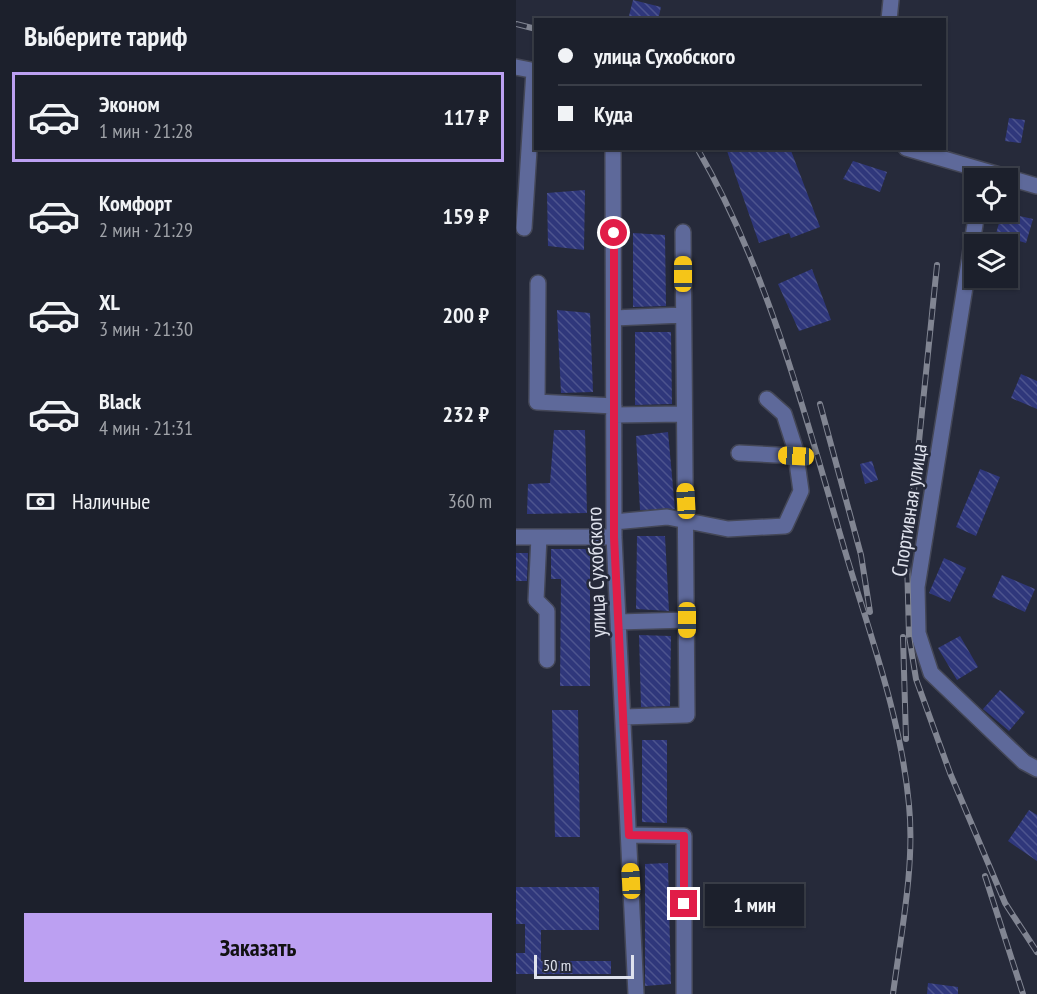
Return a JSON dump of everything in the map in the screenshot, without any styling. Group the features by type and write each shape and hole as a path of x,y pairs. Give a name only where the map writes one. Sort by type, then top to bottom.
{"street":[{"path":"889,18 891,0"},
{"path":"516,67 534,71"},
{"path":"524,228 534,85"},
{"name":"улица Сухобского","path":"614,150 614,537 636,994"},
{"path":"912,150 964,169"},
{"path":"1018,182 1037,186"},
{"name":"Спортивная улица","path":"975,222 917,587 918,633 931,673 1024,762 1037,769"},
{"path":"623,717 687,715 687,521 682,414 683,232"},
{"path":"538,284 537,402 682,414"},
{"path":"614,318 683,315"},
{"path":"614,522 667,517 728,528 785,526 801,491 796,456 784,414 767,399"},
{"path":"739,453 796,456"},
{"path":"516,537 614,537"},
{"path":"539,537 536,600 547,611 547,660"},
{"path":"618,622 687,620"},
{"path":"629,835 684,836 684,994"}],"building":[{"path":"633,0 661,7 658,18 628,18"},
{"path":"1009,118 1025,120 1021,143 1005,141"},
{"path":"727,150 791,150 820,227 791,238 789,233 759,243"},
{"path":"853,161 887,172 880,192 843,179"},
{"path":"585,190 584,250 548,246 547,193"},
{"path":"1018,216 1033,219 1026,243 1018,241 1018,234 996,234 999,222 1018,222"},
{"path":"633,233 665,235 666,306 633,307"},
{"path":"812,269 831,320 799,331 778,284"},
{"path":"557,310 590,313 593,392 561,393"},
{"path":"635,332 671,332 672,404 635,405"},
{"path":"1021,374 1037,381 1037,409 1011,398"},
{"path":"554,430 585,430 587,513 527,514 528,484 550,483"},
{"path":"668,432 675,509 640,510 636,436"},
{"path":"872,461 878,480 865,484 860,464"},
{"path":"980,469 1000,477 976,536 956,527"},
{"path":"637,536 665,536 669,611 636,609"},
{"path":"551,549 590,549 590,686 560,686 561,579 551,579"},
{"path":"516,553 528,553 527,581 516,581"},
{"path":"944,558 966,568 950,602 929,593"},
{"path":"1002,575 1035,589 1025,612 992,597"},
{"path":"639,635 671,636 670,706 641,707"},
{"path":"960,636 978,667 957,680 938,648"},
{"path":"1000,690 1025,712 1009,731 983,709"},
{"path":"552,710 578,710 580,837 555,837"},
{"path":"642,740 667,740 667,823 642,822"},
{"path":"1029,810 1037,815 1037,861 1008,841"},
{"path":"668,863 671,984 645,986 645,864"},
{"path":"516,887 599,887 599,930 541,930 541,961 611,961 611,974 516,974 516,953 525,953 525,924 516,924"},
{"path":"928,983 958,987 958,994 927,994"}],"railway":[{"path":"516,24 534,28"},
{"path":"698,150 745,244 783,345 892,709 905,773 910,828 909,876 893,994"},
{"path":"937,265 907,559 909,636 916,679 950,773 1005,903 1037,952"},
{"path":"820,404 861,555 870,612"},
{"path":"903,637 906,739"},
{"path":"985,876 1023,994"}],"route":[{"path":"614,233 614,537 629,835 684,836 684,904"}]}
